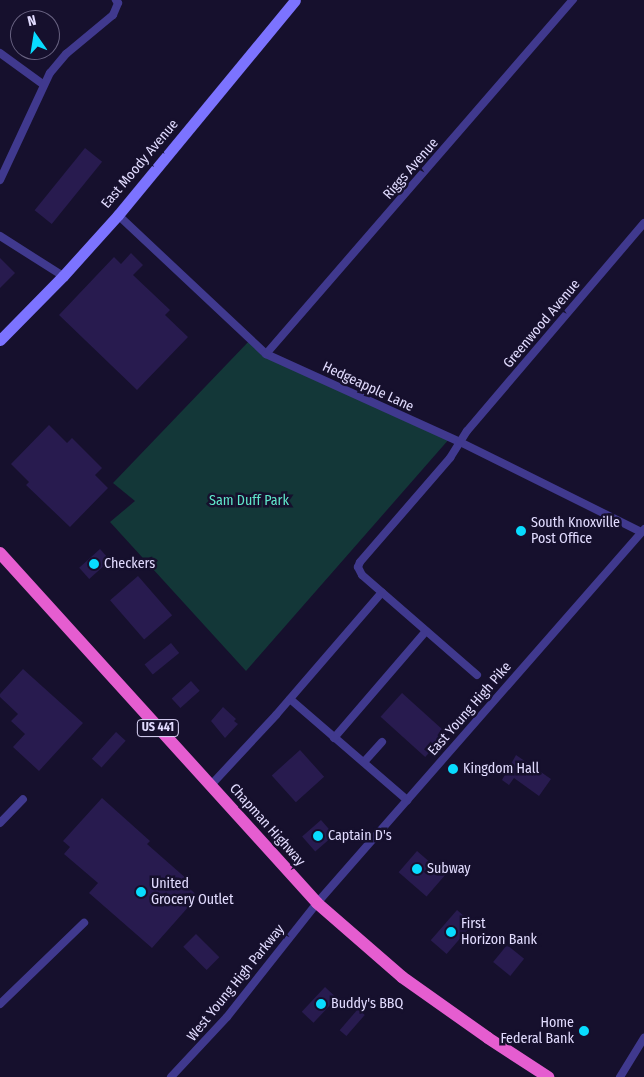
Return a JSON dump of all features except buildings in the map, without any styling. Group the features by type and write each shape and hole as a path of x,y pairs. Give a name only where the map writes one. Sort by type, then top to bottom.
{"highway":[{"name":"Chapman Highway","path":"0,553 317,903 402,977 488,1038 548,1077"}],"main road":[{"name":"East Moody Avenue","path":"0,340 118,215 295,0"}],"street":[{"path":"0,180 50,73 66,54 113,15 118,3 116,0"},
{"name":"Riggs Avenue","path":"266,354 573,0"},
{"path":"0,53 44,85"},
{"name":"Hedgeapple Lane","path":"118,215 266,354 460,442 643,530"},
{"name":"Greenwood Avenue","path":"382,592 362,575 358,567 360,562 450,458 460,442 644,224"},
{"path":"0,236 62,276"},
{"name":"East Young High Pike","path":"317,903 643,530"},
{"path":"211,785 290,699 382,592 477,675"},
{"path":"334,738 426,631"},
{"path":"290,699 407,800"},
{"path":"364,762 382,742"},
{"path":"0,823 23,799"},
{"name":"West Young High Parkway","path":"171,1077 227,1016 317,903"},
{"path":"0,1004 84,923"},
{"path":"620,1077 644,1038"}],"green space":[{"name":"Sam Duff Park","path":"251,339 266,354 450,438 246,671 110,522 135,501 113,483"}],"place":[{"name":"South Knoxville Post Office","path":"521,531"},
{"name":"Checkers","path":"94,564"},
{"name":"Kingdom Hall","path":"453,769"},
{"name":"Captain D's","path":"318,836"},
{"name":"Subway","path":"417,869"},
{"name":"United Grocery Outlet","path":"141,892"},
{"name":"First Horizon Bank","path":"451,932"},
{"name":"Buddy's BBQ","path":"321,1004"},
{"name":"Home Federal Bank","path":"584,1031"}]}
